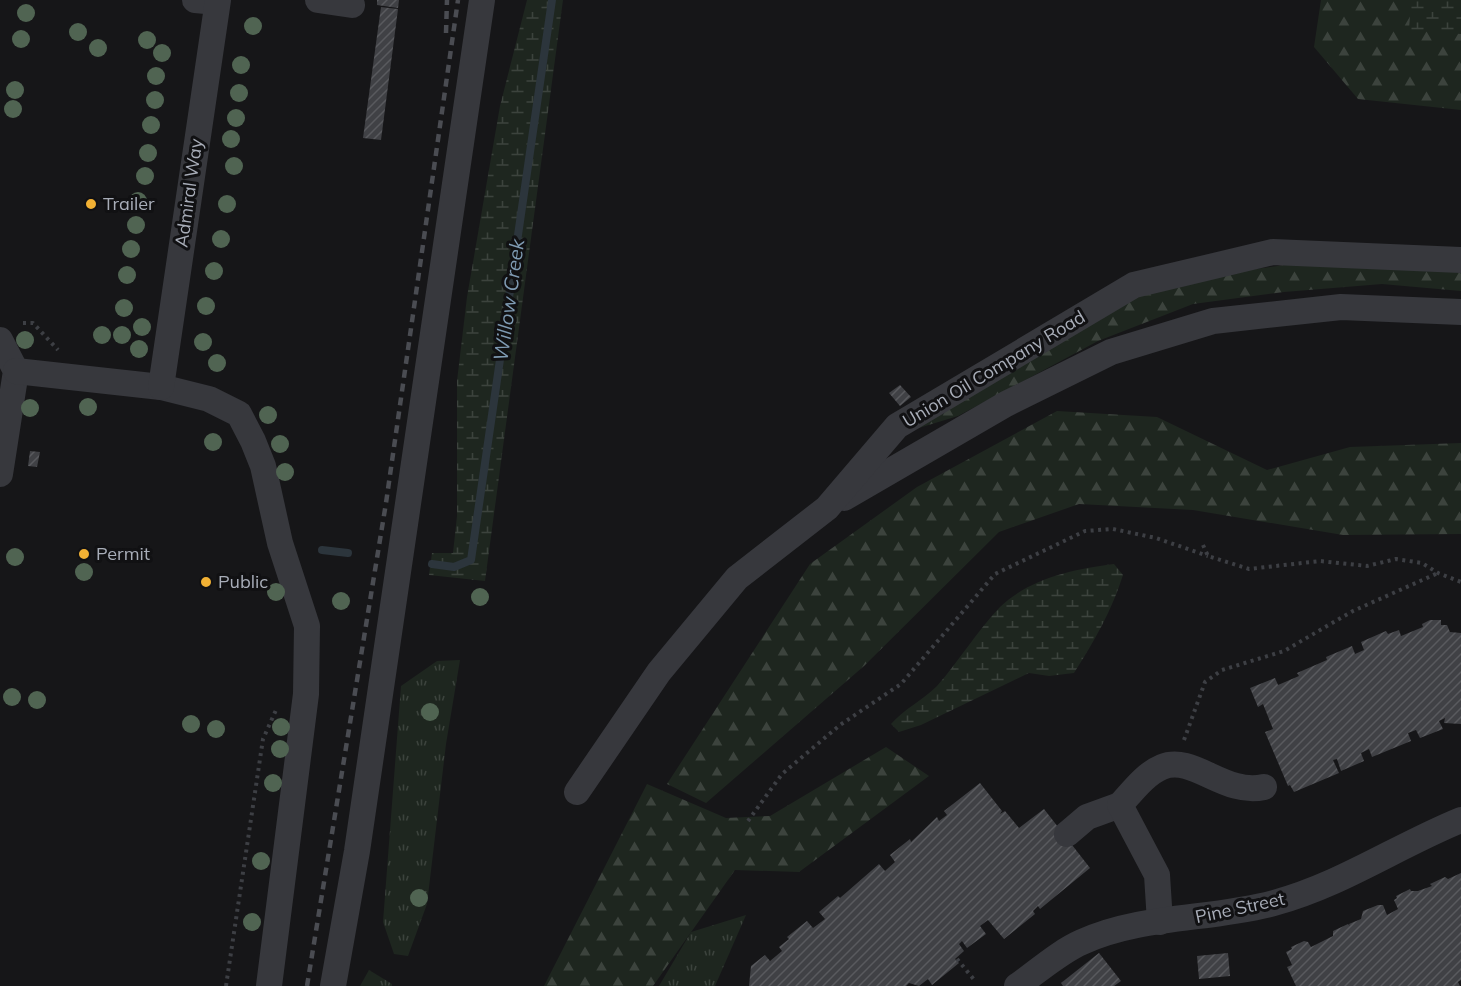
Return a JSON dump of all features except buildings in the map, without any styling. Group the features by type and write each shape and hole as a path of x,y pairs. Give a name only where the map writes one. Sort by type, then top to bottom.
{"street":[{"path":"318,0 352,5"},
{"path":"333,986 357,851 482,0"},
{"name":"Admiral Way","path":"161,387 210,1"},
{"name":"Union Oil Company Road","path":"577,792 659,672 737,578 827,508 897,426 1134,285 1273,252 1461,261"},
{"path":"827,508 1006,404 1111,352 1225,319 1341,307 1461,312"},
{"path":"0,340 16,371 0,474"},
{"path":"16,371 161,387 209,399 238,414 263,466 280,543 307,626 306,694 269,986"},
{"path":"1067,834 1088,817 1120,805 1137,786 1162,767 1189,765 1219,781 1248,791 1264,787"},
{"path":"1120,805 1157,875 1160,922"},
{"name":"Pine Street","path":"1017,986 1081,943 1129,927 1207,917 1274,903 1332,883 1378,862 1421,836 1461,820"}],"path":[{"path":"23,323 33,322 62,353"},
{"path":"748,821 782,774 840,725 902,684 995,574 1085,531 1113,529 1135,533 1249,568 1320,561 1367,566 1396,559 1422,563 1438,573 1461,582"},
{"path":"1203,544 1208,556"},
{"path":"1175,766 1205,682 1222,670 1284,651 1353,611 1438,573"},
{"path":"226,986 263,739 278,705"},
{"path":"957,959 976,982"}],"green space":[{"path":"527,0 563,0 485,581 429,575 432,553 453,553 457,516 457,381 467,297 500,106"},
{"path":"1321,0 1423,0 1461,19 1461,110 1358,99 1314,47"},
{"path":"1411,0 1461,0 1461,34 1409,30"},
{"path":"1306,262 1427,268 1461,273 1461,291 1382,284 1284,292 1193,304 1098,341 958,416 909,431 1132,296 1213,275"},
{"path":"1057,411 1157,417 1267,470 1350,447 1461,443 1461,534 1343,535 1193,510 1079,504 999,532 864,666 706,803 667,784 810,564 917,487"},
{"path":"1114,564 1123,575 1119,588 1089,650 1074,673 1049,676 1029,673 921,725 899,732 891,724 937,686 992,616 1012,597 1054,576"},
{"path":"460,660 446,744 427,904 408,956 394,954 383,922 401,686 437,661"},
{"path":"886,747 929,776 799,872 735,870 653,986 544,986 647,784 726,818 770,816"},
{"path":"746,915 715,986 659,986 691,932"},
{"path":"369,970 392,984 392,986 360,986"}],"waterway":[{"name":"Willow Creek","path":"432,564 454,567 471,560 552,0"},
{"name":"Willow Creek","path":"322,550 348,553"}],"railway":[{"path":"446,33 447,0"},
{"path":"307,986 386,503 458,0"}],"place":[{"name":"Trailer","path":"91,204"},
{"name":"Permit","path":"84,554"},
{"name":"Public","path":"206,582"}]}
